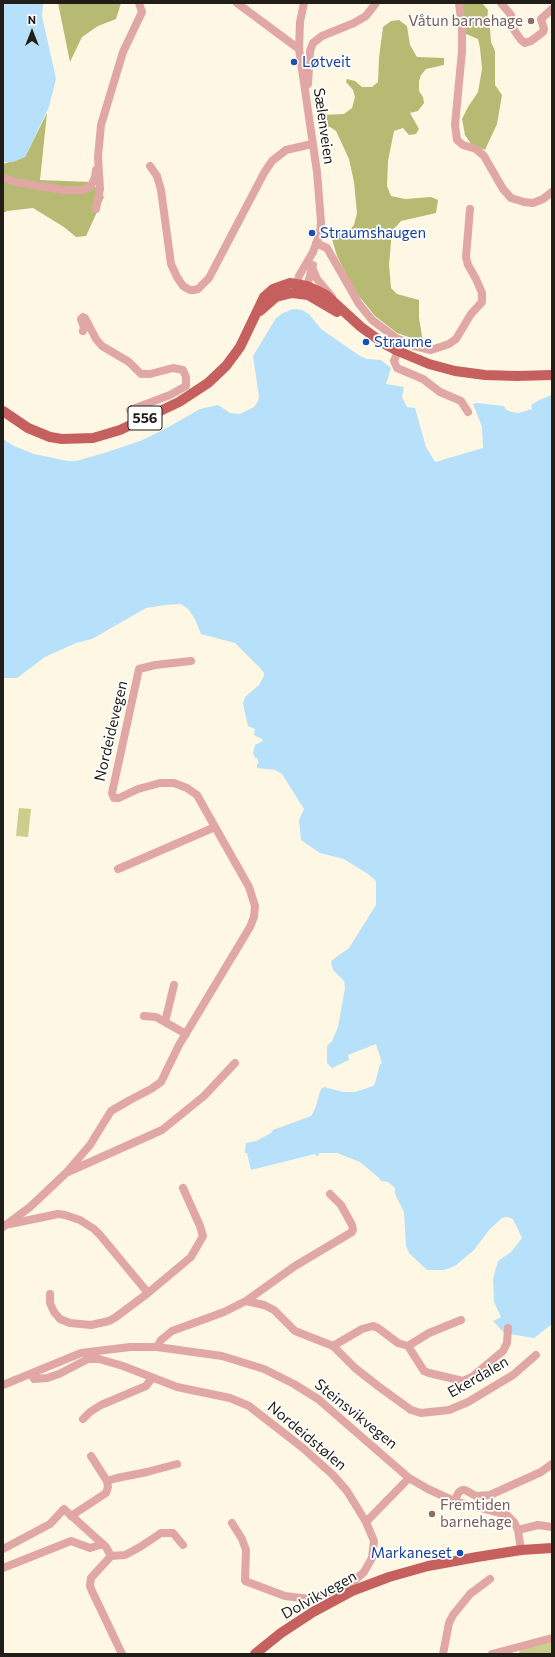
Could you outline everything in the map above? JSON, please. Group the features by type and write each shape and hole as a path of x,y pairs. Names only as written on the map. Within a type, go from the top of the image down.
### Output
{"main road":[{"name":"556","path":"302,288 398,352 440,367 470,373 517,376 552,375"},
{"name":"556","path":"3,411 28,428 50,437 62,439 94,438 111,433 185,398 208,383 233,357 246,338 262,308 276,297 302,288 326,295 361,327"},
{"path":"521,1550 552,1548"},
{"name":"Dolvikvegen","path":"255,1654 281,1633 308,1615 332,1601 367,1585 428,1566 521,1550"}],"street":[{"path":"3,178 16,182 64,190 83,190 88,188 92,183 98,157 102,119 124,52 142,12 139,3"},
{"path":"237,3 300,49"},
{"name":"Sælenveien","path":"302,288 299,276 312,252 321,228 321,214 300,49 300,22 304,3"},
{"path":"305,88 308,84 310,51 312,43 316,39 354,23 366,16 376,3"},
{"path":"459,3 462,28 462,51 455,125 457,140 463,145 476,149 484,156 503,189 511,198 524,202 533,202 543,199 552,192"},
{"path":"501,3 511,15 514,30 525,43 531,41 543,32 544,29 541,19 552,10"},
{"path":"150,166 156,176 161,190 171,264 183,286 190,290 194,290 198,289 209,278 264,173 272,161 286,150 312,144"},
{"path":"96,209 100,189 98,157"},
{"path":"316,243 327,248 358,304 372,320 396,338 414,346 431,350 449,344 456,339 471,314 482,302 483,296 481,288 468,265 466,258 470,209"},
{"name":"Sælenveien","path":"302,288 312,268 312,252"},
{"path":"312,268 317,279 331,294 337,304"},
{"path":"83,331 84,327 81,319 83,317 102,346 129,362 141,374 150,374 168,369 180,368 184,372 186,386 170,395 130,410 137,422"},
{"path":"398,352 394,361 398,368 422,379 440,392 461,401 468,412"},
{"name":"Nordeidevegen","path":"5,1226 30,1207 66,1173 90,1145 111,1111 161,1082 186,1034 250,927 254,917 255,906 253,895 197,795 186,788 174,784 160,783 138,789 119,798 114,798 112,793 139,669 149,666 191,661"},
{"path":"118,869 215,827"},
{"path":"165,1022 174,985"},
{"path":"144,1016 153,1016 186,1034"},
{"name":"Nordeidevegen","path":"66,1173 162,1130 204,1096 235,1063"},
{"path":"50,1294 50,1303 54,1312 60,1319 70,1323 91,1325 116,1318 148,1293 190,1257 202,1236 200,1226 183,1188"},
{"path":"157,1347 161,1340 172,1331 224,1312 246,1301 295,1266 352,1232 352,1226 341,1205 330,1194"},
{"path":"5,1226 58,1214 80,1220 100,1235 148,1293"},
{"name":"Ekerdalen","path":"246,1301 269,1307 295,1331 333,1346 355,1368 378,1386 411,1410 421,1413 449,1410 468,1402 513,1374 536,1355"},
{"path":"333,1346 362,1329 373,1326 398,1343 408,1346 429,1333 461,1320"},
{"name":"Ekerdalen","path":"408,1346 424,1371 456,1380 467,1380 503,1351 507,1343 508,1328"},
{"name":"Steinsvikvegen","path":"3,1385 81,1353 123,1348 157,1347 222,1356 264,1369 318,1398 409,1478 428,1489 454,1500 507,1515 514,1522 518,1530 521,1550"},
{"name":"Nordeidstølen","path":"31,1374 34,1379 47,1378 59,1374 88,1359 104,1360 188,1390 230,1398 242,1402 258,1412 303,1448 333,1475 352,1498 366,1522 374,1541 372,1558 364,1572 353,1582 310,1599 285,1596 245,1581 246,1550 242,1538 232,1523"},
{"path":"84,1419 90,1412 101,1405 146,1386 152,1378"},
{"path":"71,1516 106,1493 108,1487 107,1481 91,1456"},
{"path":"107,1481 177,1464"},
{"path":"454,1500 462,1490 476,1496 490,1495 541,1472 552,1464"},
{"path":"366,1522 409,1478"},
{"path":"3,1548 50,1524 64,1509 103,1544 109,1550 111,1556"},
{"path":"518,1530 538,1525 552,1526"},
{"path":"122,1654 90,1586 91,1578 111,1556 125,1555 140,1547 157,1534 165,1532 173,1533 183,1545"},
{"path":"3,1568 71,1541 90,1548 103,1544"},
{"path":"443,1654 449,1623 453,1615 470,1594 490,1579"},
{"path":"492,1654 552,1638"}],"green space":[{"path":"58,3 121,3 116,19 98,26 82,37 70,62"},
{"path":"461,3 482,3 488,10 487,20 490,28 491,42 495,51 495,85 502,95 497,124 485,150 471,144 465,135 462,119 478,92 482,69 478,39 466,34"},
{"path":"399,20 407,26 410,45 417,57 444,58 444,65 426,69 421,75 419,81 419,91 423,97 424,103 418,111 410,113 419,129 416,134 409,135 403,128 394,131 388,161 387,186 391,196 405,199 431,197 438,200 436,213 401,221 392,231 389,265 391,288 397,294 419,300 419,318 423,342 397,333 375,316 354,290 337,256 331,231 349,231 354,225 357,213 354,182 349,159 336,131 330,127 322,125 319,118 322,115 344,114 352,108 355,97 353,90 346,82 347,79 355,81 362,87 372,87 378,82 383,27 391,21"},
{"path":"47,113 40,180 91,182 104,197 86,236 76,237 64,227 33,208 7,211 3,213 3,164 25,157"},
{"path":"19,808 31,809 28,837 16,836"},
{"path":"552,1641 552,1654 520,1654 519,1651 522,1649"}],"water":[{"path":"3,3 43,3 42,16 56,79 49,107 25,157 13,162 3,162"},
{"path":"293,309 302,310 309,314 321,329 360,356 367,359 381,360 391,368 386,384 404,387 402,397 407,407 415,408 426,447 435,462 483,448 482,427 473,404 477,403 504,406 506,410 518,413 532,409 531,405 552,395 552,1324 534,1338 504,1333 493,1321 501,1317 494,1302 493,1279 498,1261 511,1252 522,1238 513,1219 507,1217 502,1218 489,1230 474,1250 455,1266 444,1270 427,1270 409,1253 406,1246 404,1212 395,1194 395,1188 388,1182 381,1181 360,1162 337,1153 319,1153 319,1155 316,1156 315,1154 251,1170 247,1153 245,1153 246,1143 256,1141 271,1133 273,1130 311,1116 315,1109 321,1089 324,1087 343,1092 355,1092 373,1086 380,1064 382,1063 376,1044 348,1055 349,1060 332,1068 327,1063 327,1046 332,1041 338,1027 345,988 344,981 333,970 331,961 349,948 376,905 376,881 368,874 344,859 320,853 301,840 299,820 304,809 282,774 275,770 257,768 257,764 259,763 253,753 255,745 263,741 254,735 255,729 248,726 243,704 245,697 259,685 264,676 261,669 235,643 201,634 195,619 188,609 181,604 146,608 92,639 76,643 45,657 17,678 3,678 3,439 14,446 34,454 68,461 76,461 140,441 200,409 218,405 230,413 240,414 254,407 259,397 253,356 276,318"}],"place":[{"name":"Våtun barnehage","path":"531,21"},
{"name":"Løtveit","path":"294,62"},
{"name":"Straumshaugen","path":"312,233"},
{"name":"Straume","path":"366,342"},
{"name":"Fremtiden barnehage","path":"432,1514"},
{"name":"Markaneset","path":"460,1553"}]}
